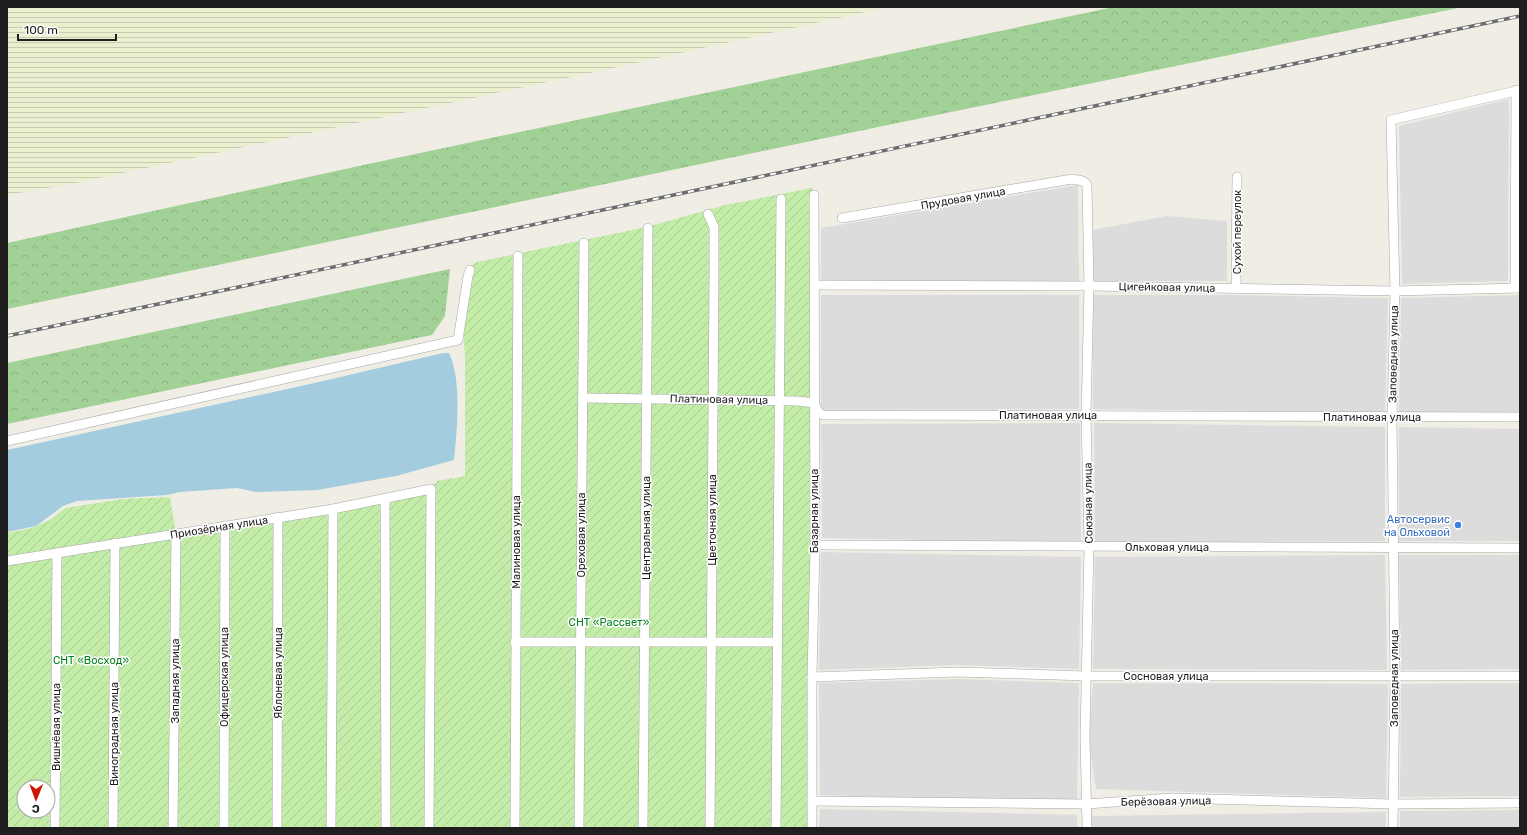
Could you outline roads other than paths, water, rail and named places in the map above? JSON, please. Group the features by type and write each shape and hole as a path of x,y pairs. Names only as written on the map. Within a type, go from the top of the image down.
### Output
{"street":[{"name":"Заповедная улица","path":"1393,828 1395,677 1392,548 1392,417 1395,291 1390,120 1518,90"},
{"path":"1518,90 1516,191 1518,288"},
{"name":"Сухой переулок","path":"1236,288 1237,177"},
{"name":"Прудовая улица","path":"842,218 1072,179 1083,181"},
{"name":"Союзная улица","path":"1083,181 1087,185 1089,286 1086,416 1089,546 1085,736 1087,828"},
{"name":"Базарная улица","path":"812,828 812,677 815,545 814,195"},
{"path":"776,828 776,642 781,199"},
{"name":"Цветочная улица","path":"708,214 714,227 710,828"},
{"name":"Центральная улица","path":"643,828 648,228"},
{"name":"Ореховая улица","path":"579,828 584,243"},
{"name":"Малиновая улица","path":"515,828 518,256"},
{"path":"7,441 458,340 470,270"},
{"name":"Цигейковая улица","path":"815,285 1089,286 1395,291 1518,288"},
{"name":"Платиновая улица","path":"583,398 779,400 814,403 818,413 823,415 1520,417"},
{"name":"Приозёрная улица","path":"7,561 333,509 431,489 429,828"},
{"path":"385,499 386,828"},
{"path":"331,828 333,509"},
{"name":"Яблоневая улица","path":"277,828 278,517"},
{"name":"Офицерская улица","path":"224,828 225,526"},
{"name":"Западная улица","path":"174,828 176,534"},
{"name":"Виноградная улица","path":"114,828 115,543"},
{"name":"Ольховая улица","path":"815,545 1520,548"},
{"name":"Вишнёвая улица","path":"55,828 57,553"},
{"path":"515,642 776,642"},
{"name":"Сосновая улица","path":"812,677 958,672 1086,676 1520,676"},
{"name":"Берёзовая улица","path":"813,802 1086,804 1172,798 1393,804 1520,803"}],"water":[{"path":"443,353 449,353 456,377 458,405 454,460 396,476 317,490 256,492 237,488 180,492 167,495 77,501 63,506 36,526 7,532 7,450 319,382"}],"railway":[{"path":"7,336 1520,16"}],"place":[{"name":"Автосервис на Ольховой","path":"1458,525"}],"park label":[{"name":"СНТ «Рассвет»","path":"609,622"},
{"name":"СНТ «Восход»","path":"91,660"}]}
